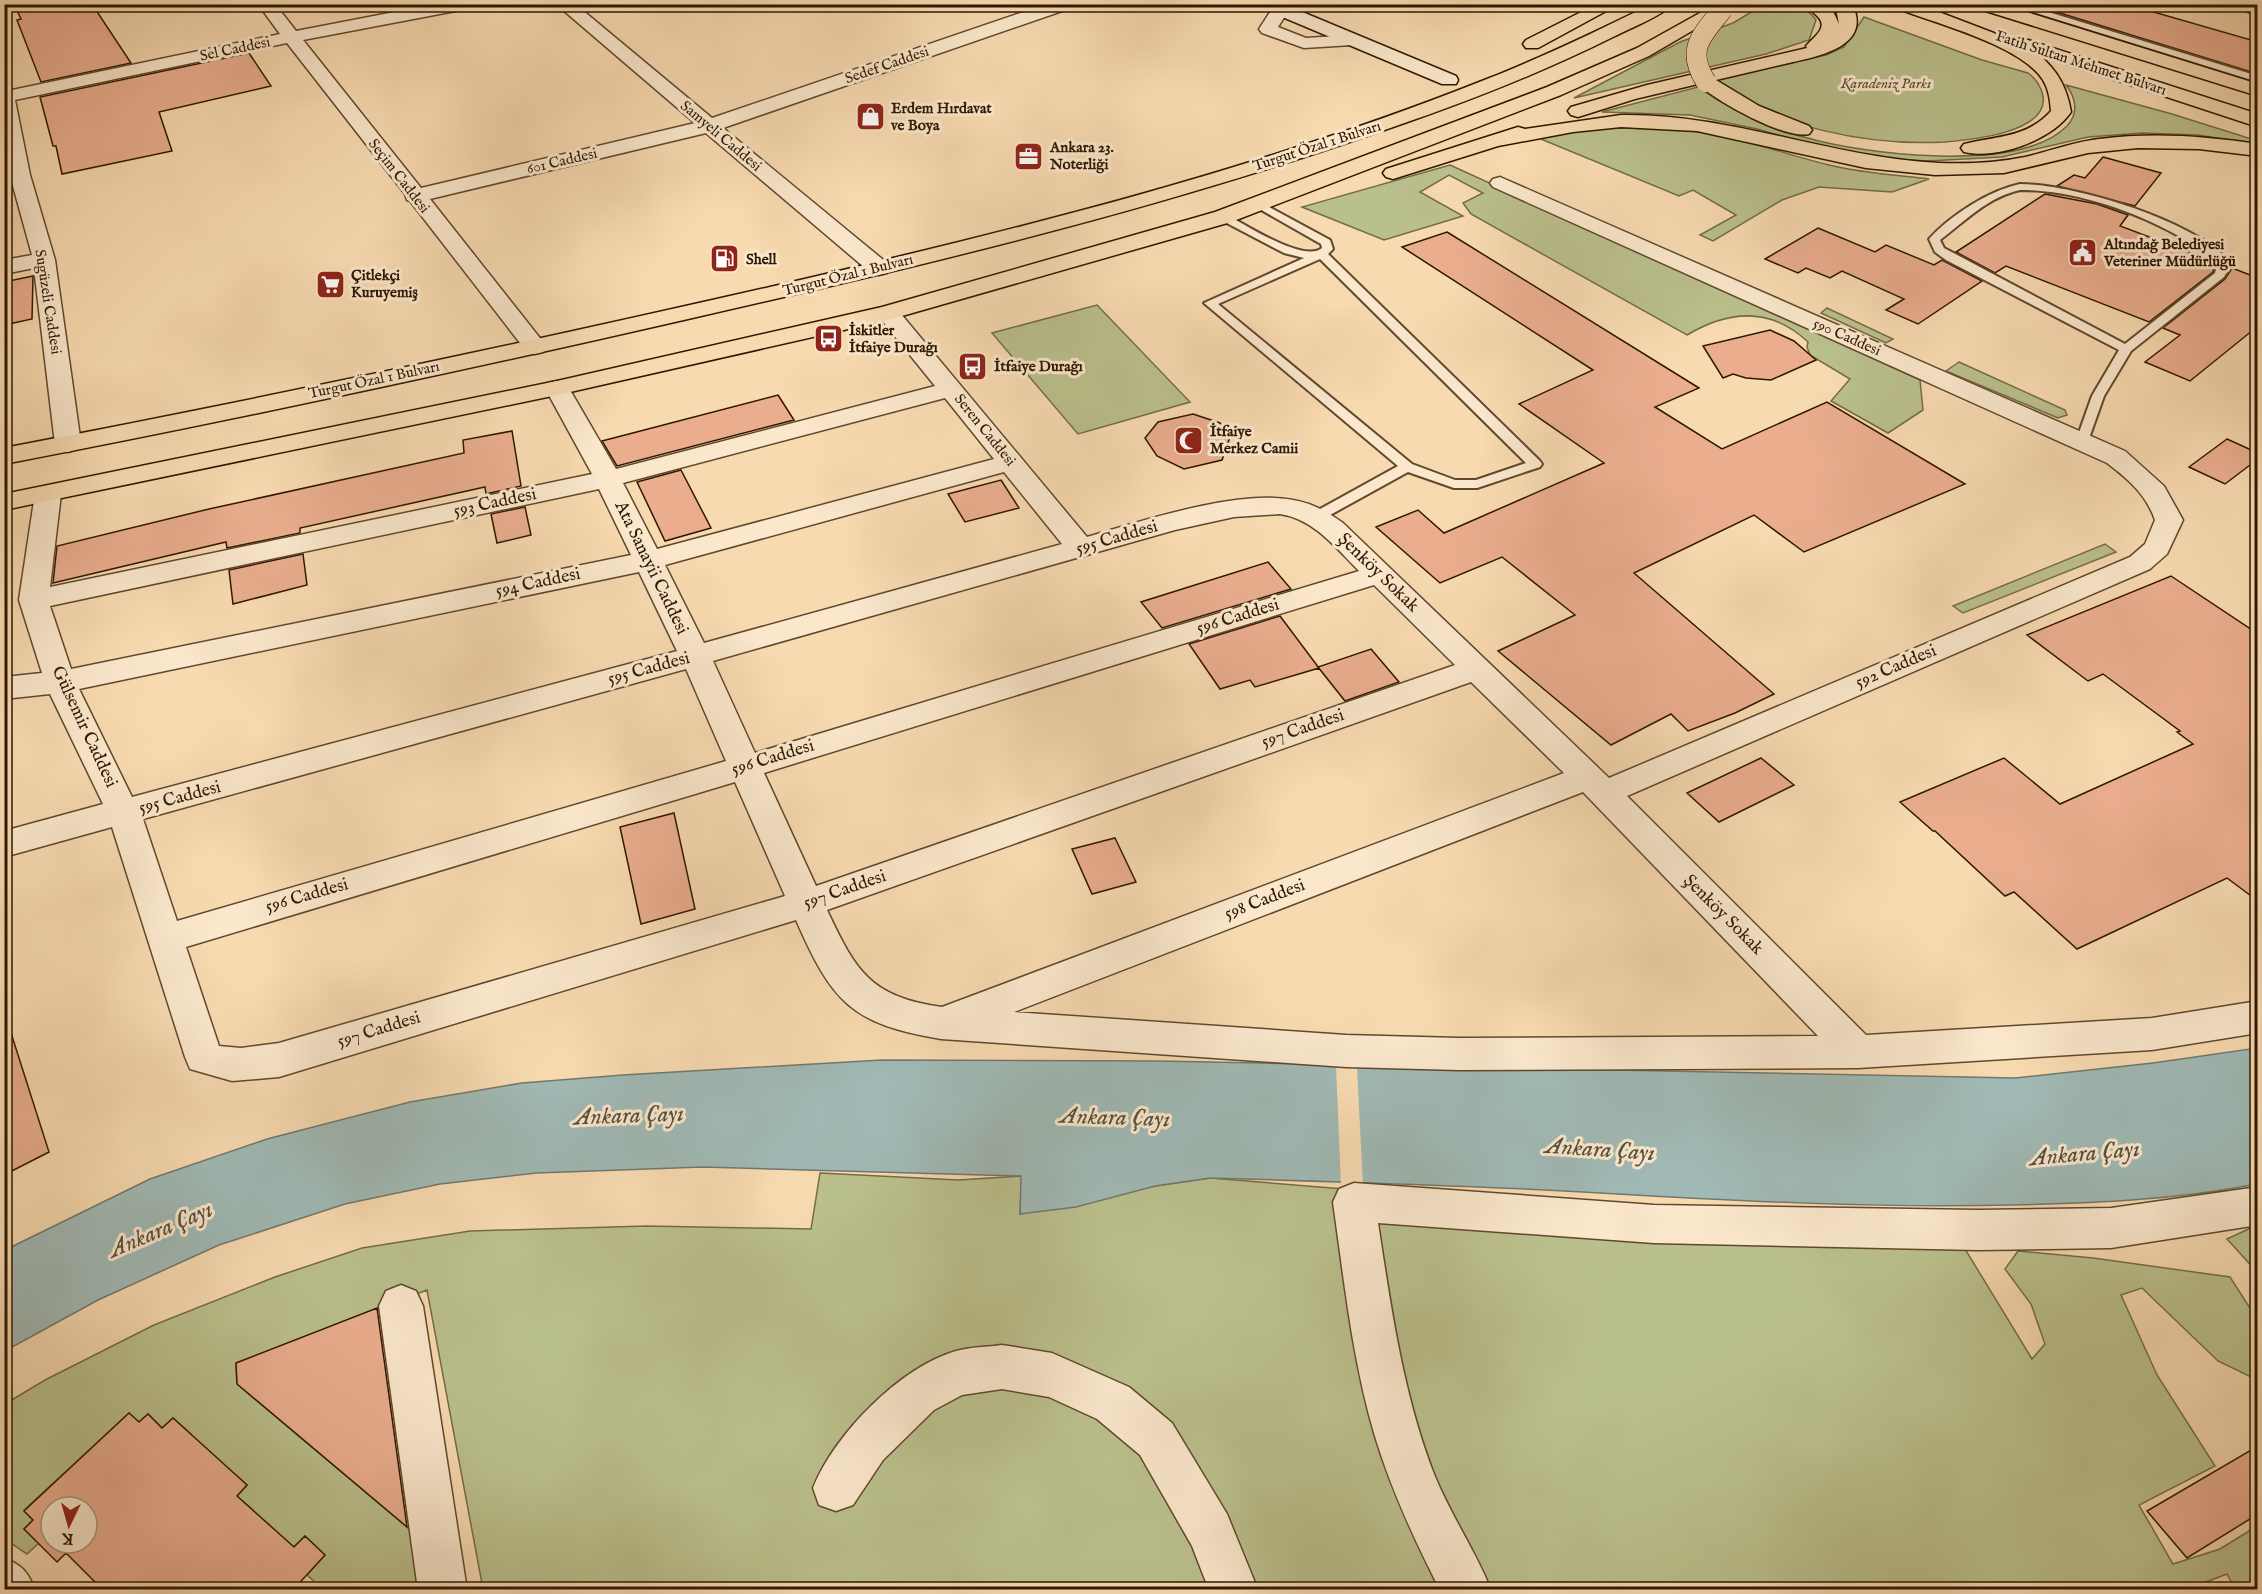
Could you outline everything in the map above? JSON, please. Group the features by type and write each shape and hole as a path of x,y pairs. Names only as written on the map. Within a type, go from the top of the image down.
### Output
{"highway":[{"path":"1513,52 1611,4"},
{"name":"Turgut Özal 1 Bulvarı","path":"4,456 535,347 879,268 1076,218 1268,162 1409,116 1552,59 1666,4"},
{"path":"1807,53 1830,32 1831,26 1825,13 1813,4"},
{"path":"1499,140 1608,101 1807,53 1836,42 1848,30 1850,15 1843,4"},
{"path":"1903,4 2012,45 2040,65 2058,91 2061,112 2050,125 2038,132 2007,143 1951,149"},
{"name":"Fatih Sultan Mehmet Bulvarı","path":"1903,4 2258,120"},
{"path":"1939,4 2258,106"},
{"name":"Fatih Sultan Mehmet Bulvarı","path":"1982,4 2258,90"},
{"path":"2243,4 2258,10"},
{"path":"1727,7 1700,38 1694,51 1696,69 1706,82 1743,106 1772,120 1831,139 1929,150"},
{"name":"Turgut Özal 1 Bulvarı","path":"4,502 557,388 888,313 1223,217 1260,205 1554,91 1643,52 1727,7"},
{"path":"1268,162 1470,70"},
{"path":"1499,140 1602,121 1651,120 1696,124 1833,157 1924,168 1983,169 2014,165 2098,145 2128,142 2170,142 2258,150"},
{"name":"Turgut Özal 1 Bulvarı","path":"1260,205 1370,180 1499,140"}],"street":[{"name":"Seçim Caddesi","path":"266,4 414,196 535,347"},
{"name":"Sel Caddesi","path":"5,96 291,37 466,4"},
{"name":"Samyeli Caddesi","path":"564,4 879,268"},
{"name":"Sedef Caddesi","path":"709,126 1065,4"},
{"path":"1273,7 1449,80"},
{"name":"Sugüzeli Caddesi","path":"5,96 12,176 44,260 68,444"},
{"name":"601 Caddesi","path":"414,196 709,126"},
{"name":"590 Caddesi","path":"1500,183 2116,457 2142,478 2163,502 2169,520"},
{"path":"4,267 44,260"},
{"name":"Seren Caddesi","path":"888,313 1081,548"},
{"name":"Ata Sanayii Caddesi","path":"557,388 608,479 695,656 825,945 845,980 874,1005 906,1018 941,1023 1346,1051 1459,1054 1858,1052"},
{"name":"593 Caddesi","path":"34,600 608,479 952,389"},
{"name":"594 Caddesi","path":"4,688 60,682 647,561 1011,462"},
{"name":"Gülsemir Caddesi","path":"48,494 34,600 60,682 124,813 204,1057"},
{"name":"595 Caddesi","path":"4,844 695,656 1203,514 1258,506 1305,513"},
{"name":"Şenköy Sokak","path":"1305,513 1333,529 1380,574 1596,785 1858,1052"},
{"name":"592 Caddesi","path":"1596,785 2140,563 2157,548 2169,520"},
{"name":"596 Caddesi","path":"164,939 746,767 1380,574"},
{"name":"597 Caddesi","path":"204,1057 220,1064 246,1066 279,1060 808,903 1475,669"},
{"name":"598 Caddesi","path":"941,1023 1596,785"},
{"path":"1858,1052 2152,1034 2258,1017"},
{"path":"1467,1590 1408,1467 1391,1411 1373,1336 1354,1202 1654,1224 1978,1230 2111,1228 2258,1206"},
{"path":"401,1306 442,1590"},
{"path":"836,1488 867,1444 918,1394 957,1373 1002,1367 1052,1375 1113,1403 1156,1439 1210,1531 1234,1590"},
{"path":"4,1582 11,1590"}],"lane":[{"path":"2011,4 2258,79"},
{"path":"2082,441 2098,396 2126,349 2220,275 2224,267 2223,261 2188,236 2161,223 2096,200 2038,186 2009,189 1987,201 1934,238 1939,250 1950,258 2126,349"},
{"path":"1260,205 1326,242 1328,249 1322,254 1210,303 1407,467 1454,484 1477,483 1535,464 1322,254"},
{"path":"1223,217 1288,251 1310,256 1322,254"},
{"path":"1305,513 1407,467"}],"green space":[{"path":"1763,5 1792,5 1811,14 1816,20 1809,40 1766,54 1574,98 1680,42 1733,23"},
{"name":"Karadeniz Parkı","path":"1864,17 1982,60 2028,73 2033,77 2042,93 2041,109 2034,119 2021,126 1988,136 1945,142 1886,141 1825,131 1795,122 1766,111 1740,97 1717,80 1826,55 1844,47"},
{"path":"2066,85 2172,114 2258,141 2255,144 2198,135 2142,133 2088,137 2002,157 1927,161 1880,158 1690,115 1602,112 1698,87 1727,106 1757,121 1823,142 1913,155 1985,155 2018,150 2046,140 2067,126 2075,111 2075,106"},
{"path":"1587,128 1662,129 1706,133 1841,168 1929,179 1892,192 1819,187 1782,200 1713,241 1700,235 1736,215 1693,190 1679,196 1536,137"},
{"path":"1450,165 1920,380 1923,410 1888,433 1831,401 1850,379 1810,355 1808,342 1794,331 1765,318 1734,317 1718,321 1687,335 1471,214 1463,203 1483,193 1449,175 1420,192 1463,216 1384,240 1302,207"},
{"path":"1097,305 1190,402 1078,434 992,333"},
{"path":"1827,308 1893,339 1886,343 1821,313"},
{"path":"1959,362 2065,410 2067,415 2058,418 1946,371"},
{"path":"2105,544 2116,552 1963,613 1953,606"},
{"path":"820,1173 958,1180 1022,1176 1020,1214 1155,1186 1210,1178 1480,1200 1945,1216 2032,1359 2045,1344 2031,1304 2005,1269 2018,1251 2093,1258 2230,1277 2257,1319 2257,1375 2251,1377 2218,1361 2142,1288 2121,1295 2157,1375 2215,1466 2139,1505 2173,1564 2220,1549 2257,1526 2257,1589 2235,1589 2227,1574 2185,1590 483,1589 427,1290 236,1363 237,1384 413,1532 417,1589 323,1589 307,1575 325,1555 305,1536 294,1547 245,1518 253,1510 237,1496 247,1485 229,1469 210,1487 172,1453 191,1434 173,1418 162,1428 148,1414 139,1422 129,1413 24,1510 33,1520 24,1529 39,1543 27,1554 5,1539 5,1404 45,1380 154,1325 275,1277 362,1248 470,1231 647,1226 811,1229"},
{"path":"2257,1225 2257,1272 2227,1239"}],"water":[{"name":"Ankara Çayı","path":"2257,1048 2257,1184 2196,1194 2073,1203 1908,1206 1210,1178 1155,1186 1076,1207 1020,1214 1021,1176 703,1167 536,1173 440,1184 345,1204 219,1245 98,1300 5,1351 5,1250 150,1179 267,1139 410,1102 522,1083 882,1060 1157,1061 2015,1078 2153,1063"}],"pier":[{"path":"1336,1066 1357,1067 1363,1186 1341,1186"}],"building":[{"path":"14,4 92,4 131,63 41,82 17,20 21,19"},
{"path":"2050,4 2126,4 2258,42 2258,74 2050,10"},
{"path":"249,53 271,86 159,112 172,151 62,174 56,146 53,146 40,97"},
{"path":"2103,157 2161,173 2135,206 2057,186 2074,175 2085,178"},
{"name":"Altındağ Belediyesi Veteriner Müdürlüğü","path":"2045,194 2097,204 2128,215 2120,226 2213,261 2215,263 2213,272 2149,322 2006,266 1995,273 1956,252"},
{"path":"1818,228 1875,252 1886,245 1934,265 1942,260 1982,281 1918,324 1886,310 1904,299 1842,271 1830,278 1806,268 1798,273 1765,259"},
{"path":"1447,232 1699,388 1655,407 1722,449 1827,402 1965,484 1804,552 1754,515 1634,573 1774,694 1735,713 1688,731 1671,714 1611,745 1498,651 1575,615 1502,557 1440,583 1376,527 1418,510 1444,533 1604,463 1519,404 1593,370 1402,247"},
{"path":"2232,268 2258,278 2258,326 2190,381 2145,362 2180,335 2163,328 2225,279"},
{"path":"33,276 32,319 4,325 4,282"},
{"path":"1770,330 1794,341 1816,360 1771,380 1746,378 1733,374 1723,378 1703,346"},
{"path":"778,395 794,420 617,466 602,441"},
{"name":"İtfaiye Merkez Camii","path":"1193,414 1220,423 1230,437 1222,460 1184,469 1157,456 1145,438 1158,422"},
{"path":"512,431 521,486 486,494 485,487 300,528 300,533 227,548 226,542 53,583 57,546 209,509 464,453 463,440"},
{"path":"2227,439 2258,453 2258,459 2225,484 2189,467"},
{"path":"681,470 711,528 665,541 637,482"},
{"path":"1001,480 1019,508 965,522 948,494"},
{"path":"525,507 531,535 497,543 491,514"},
{"path":"303,554 307,585 233,604 229,570"},
{"path":"1268,562 1291,589 1162,628 1141,602"},
{"path":"2171,576 2258,634 2258,901 2227,878 2077,949 2014,892 2005,896 1900,802 2004,758 2060,804 2193,744 2177,732 2180,731 2103,674 2088,681 2027,635"},
{"path":"1280,616 1319,668 1255,687 1250,680 1220,689 1189,644"},
{"path":"1371,649 1399,682 1345,701 1318,667"},
{"path":"1761,758 1794,785 1719,822 1687,793"},
{"path":"674,813 695,909 641,924 620,827"},
{"path":"1115,838 1136,882 1092,894 1072,849"},
{"path":"11,1033 49,1152 4,1175 4,1034"},
{"path":"377,1308 407,1527 237,1384 236,1363"},
{"path":"129,1413 139,1422 148,1414 162,1428 173,1418 247,1485 237,1496 294,1547 305,1536 325,1555 293,1590 103,1590 68,1555 99,1555 99,1495 41,1495"},
{"path":"2258,1446 2258,1514 2187,1558 2147,1511"},
{"path":"39,1497 39,1544 24,1529 33,1520 24,1511"},
{"path":"50,1555 64,1555 57,1562"}],"place":[{"name":"Erdem Hırdavat ve Boya","path":"870,117"},
{"name":"Ankara 23. Noterliği","path":"1029,156"},
{"name":"Altındağ Belediyesi Veteriner Müdürlüğü","path":"2083,253"},
{"name":"Shell","path":"725,259"},
{"name":"Çitlekçi Kuruyemiş","path":"330,284"},
{"name":"İskitler İtfaiye Durağı","path":"828,339"},
{"name":"İtfaiye Durağı","path":"973,366"},
{"name":"İtfaiye Merkez Camii","path":"1189,440"}]}
